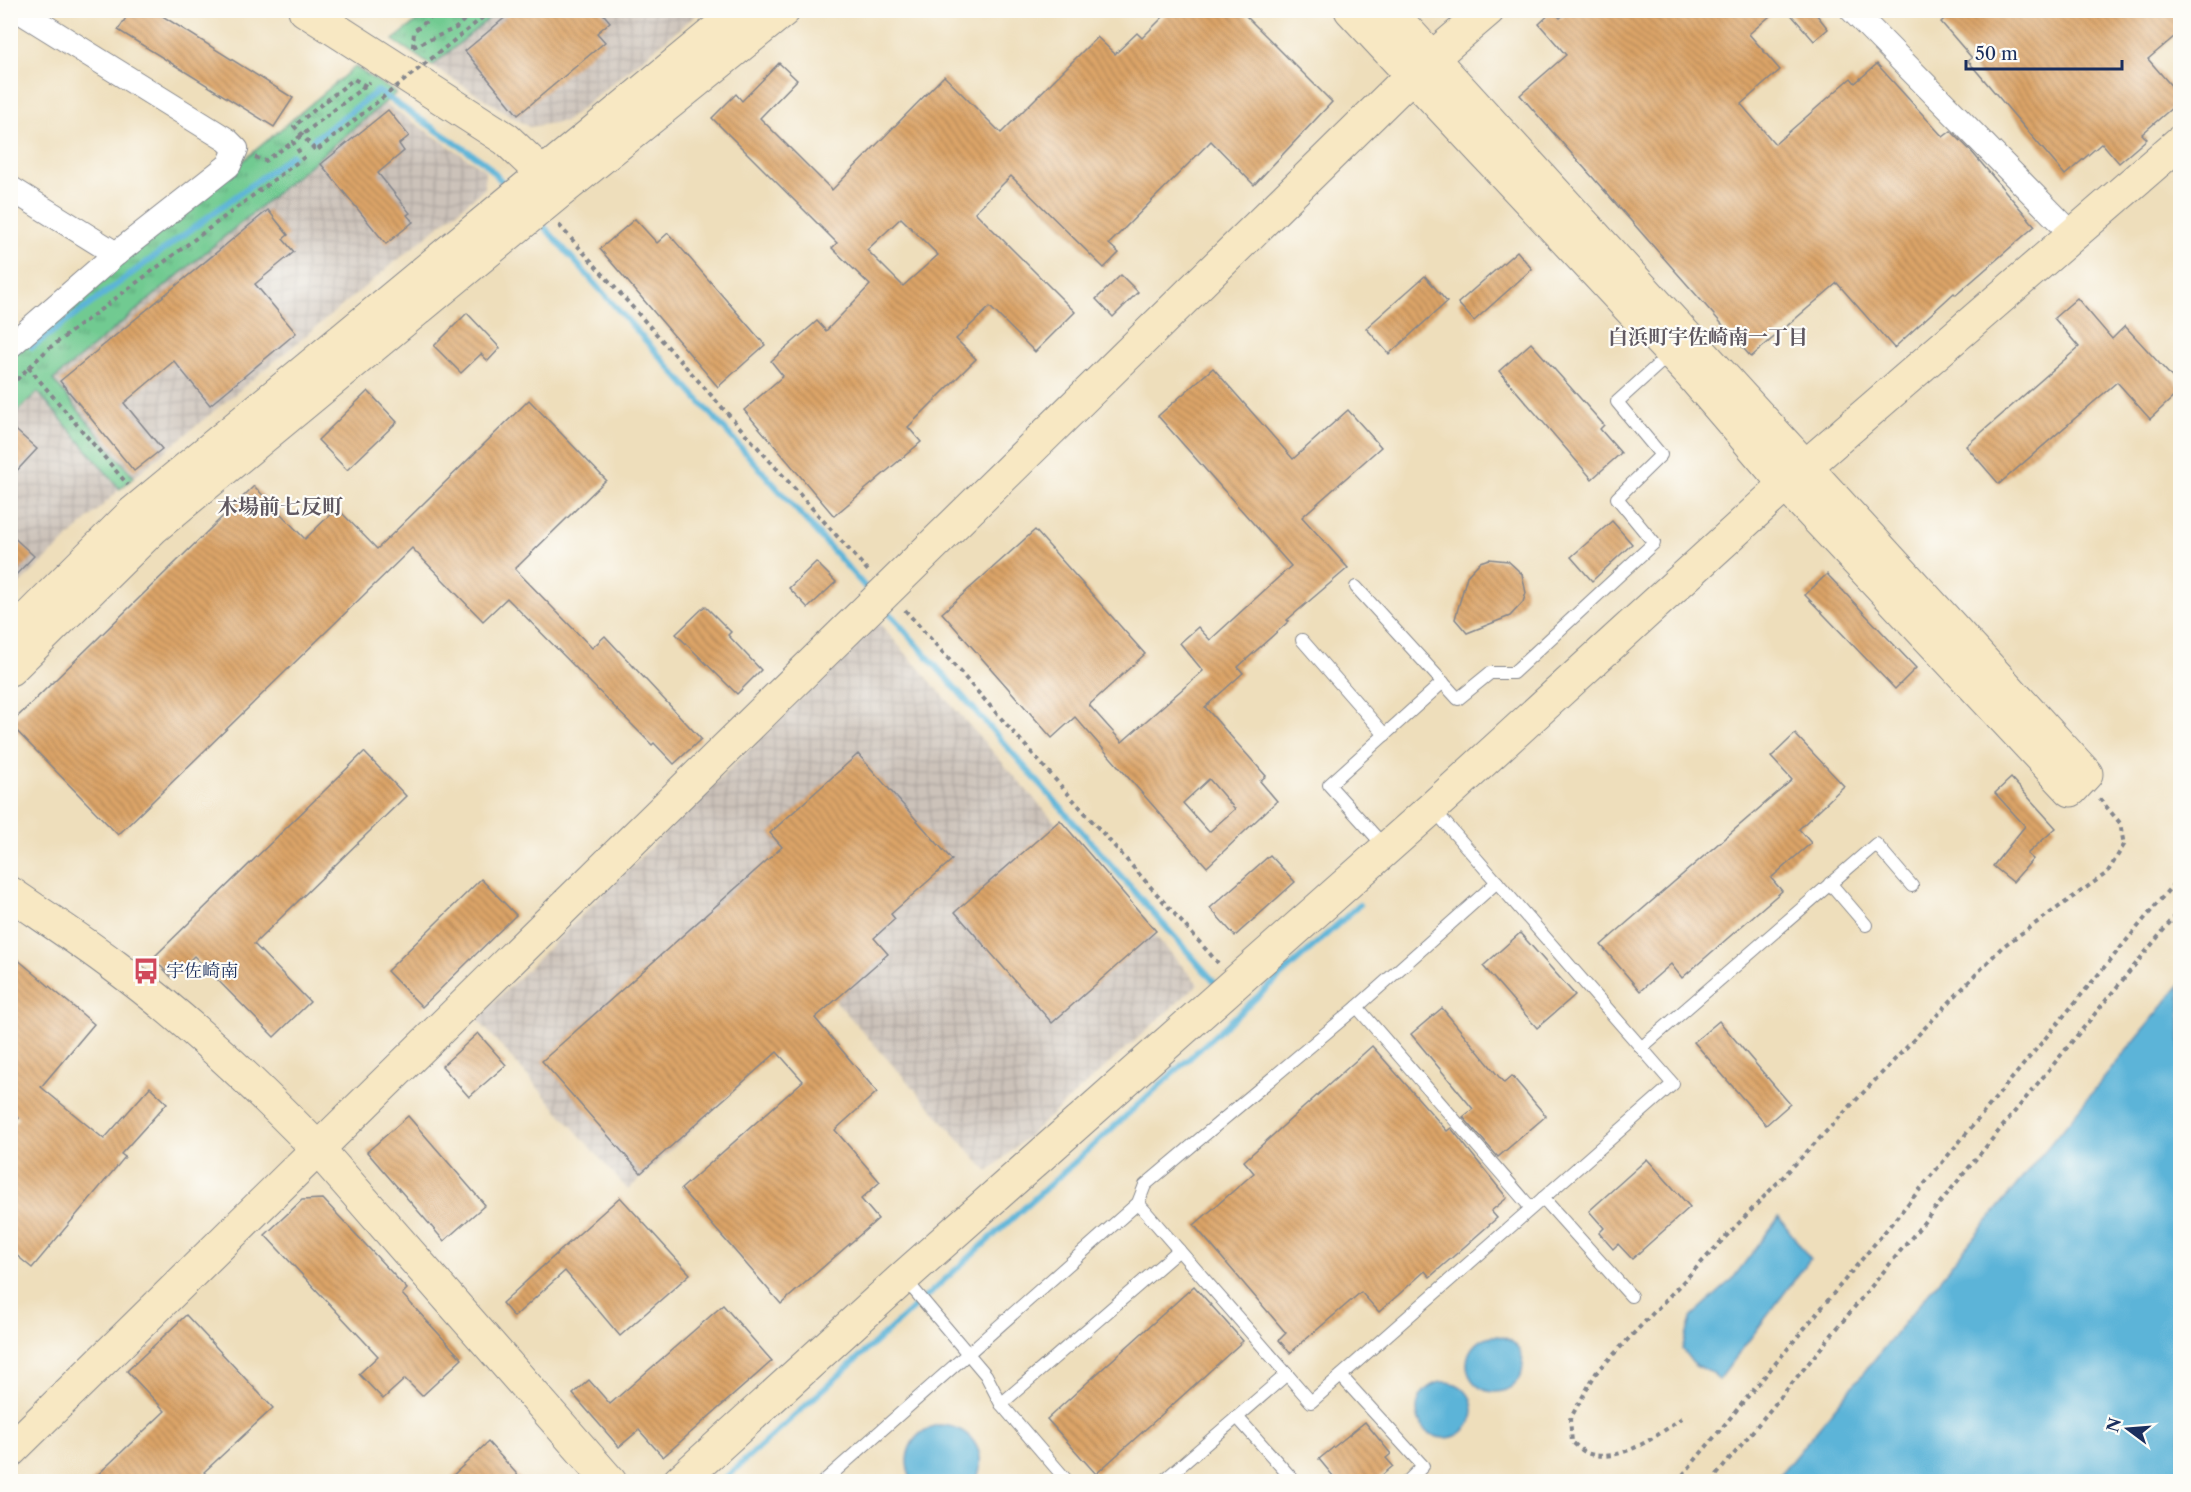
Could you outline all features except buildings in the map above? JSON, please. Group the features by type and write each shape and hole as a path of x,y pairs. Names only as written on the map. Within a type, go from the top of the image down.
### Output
{"street":[{"path":"11,345 116,254 229,165 236,149 227,140 18,10"},
{"path":"305,10 404,57 506,139 552,196"},
{"path":"10,636 133,513 552,196 741,10"},
{"path":"10,669 153,528 552,196 784,10"},
{"path":"1351,10 1420,68 1796,476 2071,790 2086,774 1796,476 1671,353 1420,68 1388,10"},
{"path":"10,1451 1420,68 1488,10"},
{"path":"1852,10 2073,236"},
{"path":"679,1482 904,1277 1432,808 1796,476 2181,142"},
{"path":"10,188 116,254"},
{"path":"10,894 117,967 205,1040 317,1148 610,1482"}],"lane":[{"path":"1356,587 1458,699 1490,673 1513,673 1654,543 1617,498 1660,455 1617,402 1671,353"},
{"path":"1302,640 1385,735"},
{"path":"1386,848 1329,785 1443,682"},
{"path":"1138,1203 1311,1402 1672,1084 1432,808"},
{"path":"1641,1048 1876,844 1912,886"},
{"path":"823,1482 1138,1203 1145,1185 1357,1007 1497,882"},
{"path":"1830,884 1866,925"},
{"path":"1357,1007 1531,1208"},
{"path":"1543,1198 1631,1296"},
{"path":"1001,1404 1179,1250"},
{"path":"904,1277 986,1375 1001,1404 1068,1482"},
{"path":"1162,1482 1287,1374"},
{"path":"1341,1376 1424,1466 1407,1482"},
{"path":"1237,1417 1295,1482"}],"path":[{"path":"404,57 414,31 441,10"},
{"path":"236,149 265,161 404,57 456,28 474,10"},
{"path":"366,86 354,79 294,126 316,151 492,10"},
{"path":"10,386 48,349 303,158 293,142"},
{"path":"552,196 876,579"},
{"path":"11,345 133,491"},
{"path":"904,609 1223,969"},
{"path":"1682,1418 1644,1446 1609,1455 1587,1453 1572,1442 1570,1419 1596,1373 2002,947 2107,873 2124,845 2120,823 2092,789"},
{"path":"1677,1482 2181,876"},
{"path":"1711,1482 2181,910"}],"shaded area":[{"path":"498,11 701,11 566,121 529,127 432,66"},
{"path":"384,103 485,170 485,188 134,477 53,380"},
{"path":"38,392 120,489 11,592 11,417"},
{"path":"878,622 1198,984 988,1172 833,998 628,1190 477,1019"}],"green space":[{"path":"430,11 498,11 432,66 393,40"},
{"path":"355,67 396,93 53,380 134,477 120,489 38,392 11,417 11,355"}],"water":[{"path":"2180,985 2180,1481 1775,1481"},
{"path":"1779,1217 1810,1259 1719,1380 1713,1373 1695,1366 1682,1349 1692,1316 1731,1281"},
{"path":"1489,1336 1501,1336 1515,1344 1523,1358 1521,1375 1515,1384 1501,1392 1489,1392 1472,1380 1467,1370 1467,1358 1479,1341"},
{"path":"1439,1382 1451,1382 1465,1390 1473,1404 1471,1421 1465,1430 1451,1438 1439,1438 1422,1426 1417,1416 1417,1404 1429,1387"},
{"path":"937,1425 959,1430 974,1442 980,1460 976,1481 912,1481 907,1463 910,1447 920,1434"}],"waterway":[{"path":"313,140 378,91 484,162 509,189"},
{"path":"32,347 292,155"},
{"path":"539,221 867,589"},
{"path":"890,614 1217,985"},
{"path":"721,1482 1359,905"}],"place":[{"name":"宇佐崎南","path":"146,971"}],"district":[{"name":"白浜町宇佐崎南一丁目","path":"1708,337"},
{"name":"木場前七反町","path":"280,506"}]}
